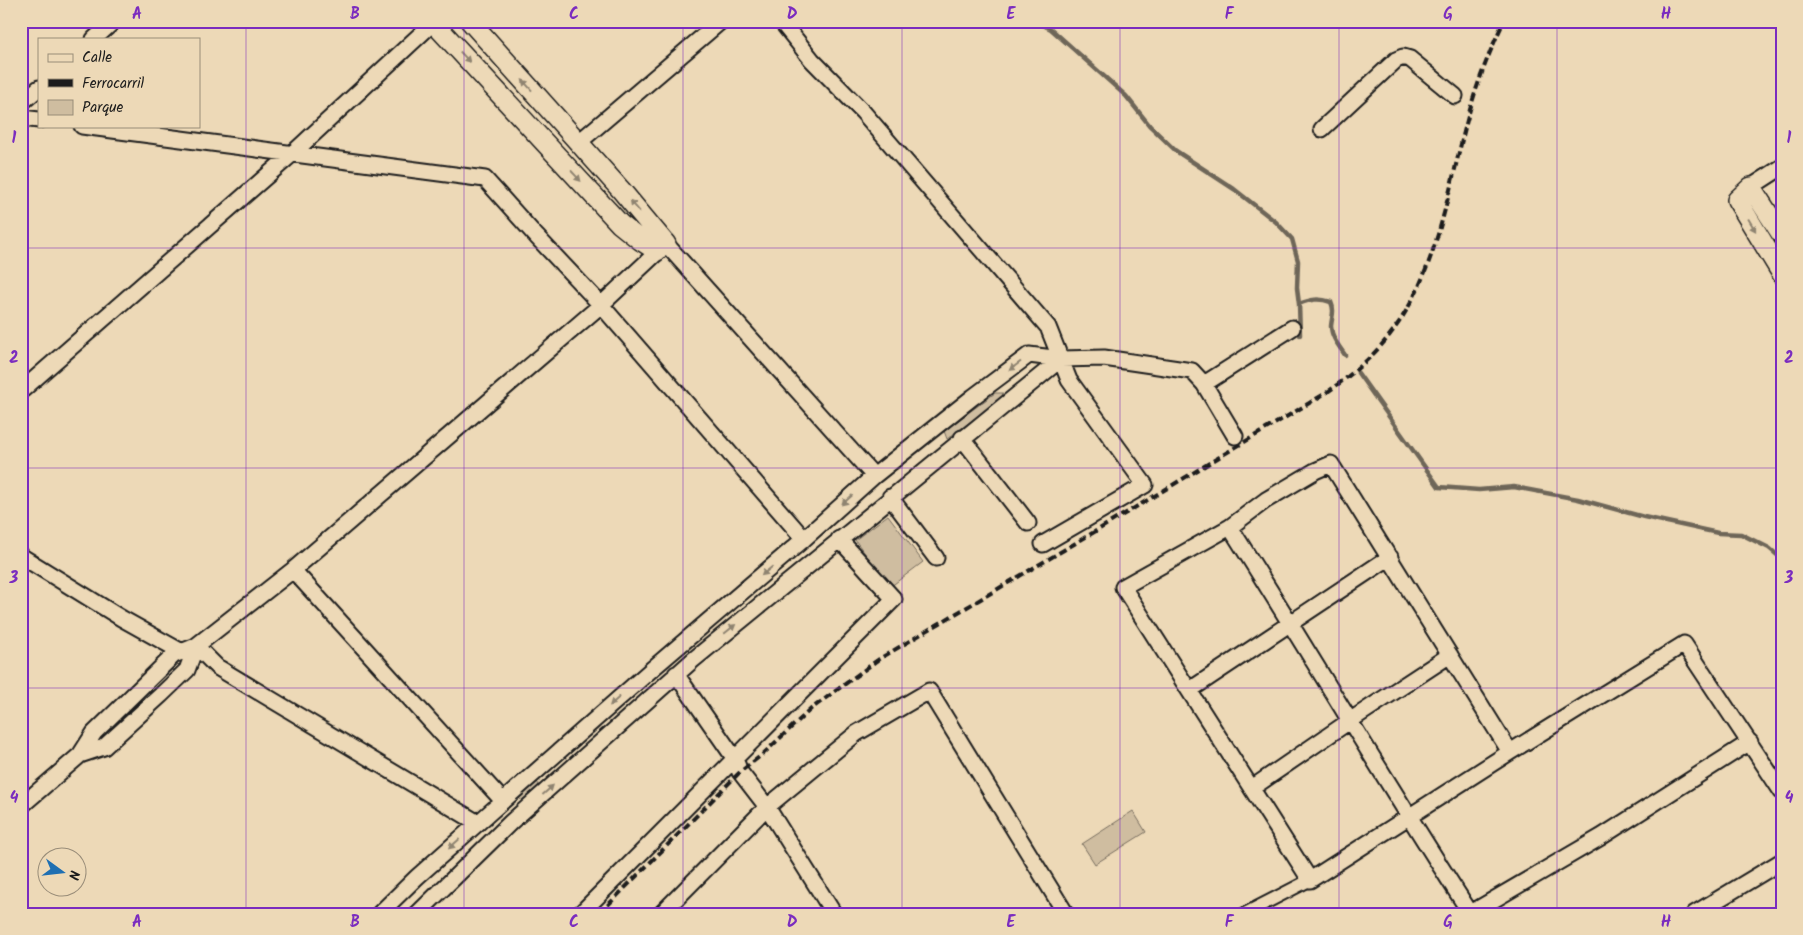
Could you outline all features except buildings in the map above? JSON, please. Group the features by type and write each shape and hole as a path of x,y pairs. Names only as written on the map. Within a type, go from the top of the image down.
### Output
{"street":[{"path":"95,38 114,21"},
{"path":"470,21 621,190 662,247 874,476"},
{"path":"578,143 721,21"},
{"path":"781,21 812,60 863,112 1048,327 1069,380 1145,485 1042,544"},
{"path":"21,391 293,153 434,22 620,224 640,240 662,247"},
{"path":"1322,129 1396,60 1403,57 1410,59 1455,96"},
{"path":"21,103 38,89"},
{"path":"21,118 38,120"},
{"path":"96,128 485,179 601,305 804,539"},
{"path":"1782,167 1751,187 1737,200 1782,274"},
{"path":"1751,187 1782,235"},
{"path":"21,806 80,755 104,747 187,670 189,649 293,570 601,305 662,247"},
{"path":"1204,384 1292,328"},
{"path":"379,914 478,823 652,669 804,539 874,476 1029,355 1060,359 1104,358 1192,371 1204,384 1235,436"},
{"path":"417,914 511,822 676,674 1060,359"},
{"path":"962,438 1028,523"},
{"path":"1310,880 1123,587 1230,527 1266,500 1331,464 1510,752"},
{"path":"890,497 936,558"},
{"path":"1230,527 1351,720 1408,816 1471,914 1601,837 1750,742"},
{"path":"580,914 894,599 839,539"},
{"path":"21,556 121,618 189,649 478,823"},
{"path":"1190,690 1390,557"},
{"path":"293,570 503,801"},
{"path":"1244,914 1310,880 1408,816 1684,644 1782,792"},
{"path":"1252,788 1450,655"},
{"path":"676,674 735,759 740,772 767,807 834,914"},
{"path":"661,914 767,807 857,733 929,691 1066,914"},
{"path":"1694,914 1782,861"}],"green space":[{"path":"995,393 1003,393 1002,398 947,439 944,431"},
{"path":"888,515 923,562 890,587 855,540"},
{"path":"537,782 540,786 523,802 518,797"},
{"path":"1133,811 1146,832 1095,864 1082,844"}],"waterway":[{"path":"1035,21 1051,29 1126,96 1150,126 1176,151 1234,189 1276,222 1292,239 1298,261 1297,288 1299,304 1315,300 1331,302 1333,311 1332,334 1345,355"},
{"path":"1299,304 1300,335"},
{"path":"1358,373 1439,487 1479,490 1514,487 1578,499 1644,517 1718,533 1741,534 1769,548 1782,559"}],"railway":[{"path":"599,914 740,772 763,754 811,709 879,659 1326,393 1374,354 1397,325 1422,280 1440,228 1473,98 1487,59 1504,21"}]}
